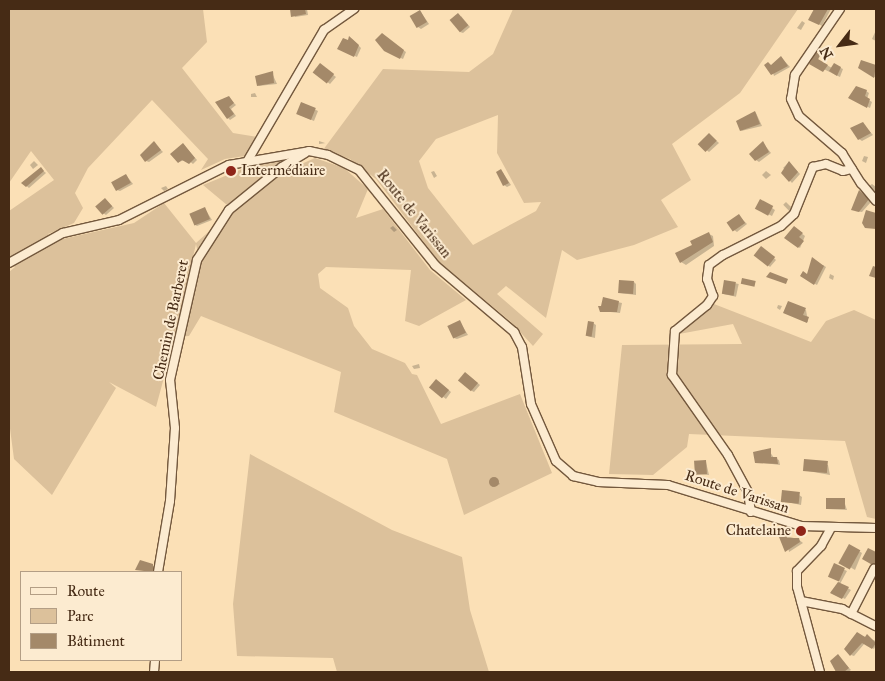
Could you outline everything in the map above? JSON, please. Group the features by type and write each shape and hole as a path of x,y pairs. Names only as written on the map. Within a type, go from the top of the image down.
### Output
{"street":[{"path":"248,160 324,30 350,9"},
{"path":"840,9 795,75 791,99 799,116 842,152 852,169 876,200"},
{"name":"Route de Varissan","path":"9,263 63,233 119,220 204,175 248,160 309,151 345,161 360,170 435,265 514,332 522,346 531,404 556,461 573,476 598,482 668,485 801,526 876,528"},
{"name":"Chemin de Barberet","path":"158,571 172,483 175,428 170,380 197,260 229,210 282,167 309,151"},
{"path":"751,512 748,492 728,455 672,375 675,331 707,305 713,296 707,279 709,265 724,255 782,226 794,214 813,167 826,164 843,171 852,169"},
{"path":"820,672 801,601 797,571 821,546 831,528"},
{"path":"851,614 874,569"},
{"path":"801,601 851,614 876,626"}],"green space":[{"path":"9,9 203,9 207,42 182,68 233,133 257,137 245,156 225,159 201,170 208,159 152,100 88,168 75,193 83,208 74,223 48,234 58,240 134,223 164,203 196,243 233,210 203,185 252,165 280,160 290,169 315,158 344,168 368,189 356,218 383,209 430,270 466,300 419,326 405,321 411,270 326,267 318,274 320,288 348,308 354,326 372,349 405,363 412,374 417,375 441,424 520,394 552,473 464,515 447,459 334,412 341,372 201,316 189,336 175,337 156,407 109,382 116,388 52,495 14,459 9,421 9,272 15,267 9,263 9,211 54,180 31,151 9,183","holes":["196,244 200,263 188,307 182,305"]},
{"path":"513,9 798,9 740,93 672,144 691,180 661,200 678,227 634,245 577,260 562,250 546,318 506,286 497,294 543,334 533,346 510,321 439,262 376,179 350,159 323,150 383,69 469,72 493,54","holes":["498,115 497,153 524,203 541,202 536,211 473,245 428,188 419,161 436,139"]},
{"path":"714,304 811,342 826,321 854,310 876,320 876,519 867,517 845,441 689,434 687,447 653,475 609,474 622,345 742,344 733,324 679,334"},
{"path":"250,454 392,530 462,557 470,610 489,672 337,672 333,658 237,656 233,604"}],"building":[{"path":"290,9 305,9 306,14 291,17"},
{"path":"814,9 828,9 819,25 808,20"},
{"path":"420,10 427,22 417,28 410,16"},
{"path":"458,13 468,25 460,32 450,20"},
{"path":"382,33 404,50 400,59 384,51 375,40"},
{"path":"349,36 359,45 354,57 337,49 343,38 348,40"},
{"path":"816,52 820,55 818,59 828,65 823,72 809,64"},
{"path":"781,56 788,66 771,75 764,65 768,62 771,65"},
{"path":"861,60 876,65 874,78 858,68"},
{"path":"320,63 334,74 327,84 313,72"},
{"path":"834,63 841,67 837,76 829,71"},
{"path":"273,71 274,83 257,86 255,76"},
{"path":"856,86 867,90 865,96 870,99 867,108 848,98"},
{"path":"229,96 234,103 229,107 234,114 227,119 215,102"},
{"path":"301,102 316,108 311,120 296,114"},
{"path":"755,111 760,124 740,131 736,121"},
{"path":"863,122 871,133 858,140 850,128"},
{"path":"709,133 717,141 705,152 698,144"},
{"path":"154,141 161,150 145,162 140,155"},
{"path":"763,141 769,152 755,161 749,154"},
{"path":"183,143 195,158 189,164 182,160 178,163 170,154"},
{"path":"789,161 798,172 789,182 781,173"},
{"path":"41,167 44,171 26,187 21,183"},
{"path":"501,169 509,183 503,186 496,172"},
{"path":"126,174 131,183 116,191 111,182"},
{"path":"859,190 869,199 859,212 851,210"},
{"path":"105,198 112,206 102,215 95,207"},
{"path":"760,199 773,206 768,216 755,209"},
{"path":"205,207 210,219 194,226 189,214"},
{"path":"866,210 876,213 876,229 865,228 862,223"},
{"path":"739,214 745,223 733,232 727,222"},
{"path":"794,226 803,233 799,237 804,241 798,248 784,238"},
{"path":"709,232 713,242 680,263 675,253 692,245 690,241"},
{"path":"761,246 775,257 768,267 754,255"},
{"path":"812,257 824,266 814,285 800,276 803,271 807,274"},
{"path":"873,266 876,267 876,278 869,276"},
{"path":"770,272 788,279 786,284 766,277"},
{"path":"742,278 756,281 754,287 741,284"},
{"path":"619,280 634,281 633,294 618,293"},
{"path":"724,280 736,282 734,296 722,294"},
{"path":"603,297 619,301 617,312 600,312 598,306 601,306"},
{"path":"788,301 806,308 803,315 809,317 807,323 783,313"},
{"path":"460,320 466,333 453,339 447,326"},
{"path":"588,321 594,322 592,337 586,336"},
{"path":"465,372 478,383 471,391 458,380"},
{"path":"436,379 449,390 442,398 429,387"},
{"path":"771,448 771,457 777,457 778,464 755,463 753,452"},
{"path":"804,459 828,461 827,473 803,471"},
{"path":"706,460 707,474 695,475 694,461"},
{"path":"494,477 499,482 494,487 489,482"},
{"path":"782,490 800,492 799,504 781,502"},
{"path":"826,498 845,498 845,509 826,509"},
{"path":"786,534 787,538 799,538 800,542 785,552 779,537"},
{"path":"849,544 860,550 850,570 838,563"},
{"path":"868,548 876,552 876,567 862,559"},
{"path":"140,560 153,564 153,571 135,570"},
{"path":"834,563 845,568 839,582 828,577"},
{"path":"838,582 849,587 842,599 830,593"},
{"path":"857,632 865,637 867,634 876,643 872,649 862,643 850,656 844,649"},
{"path":"838,654 849,668 844,672 836,672 830,661"}],"place":[{"name":"Intermédiaire","path":"231,171"},
{"name":"Chatelaine","path":"801,531"}]}
